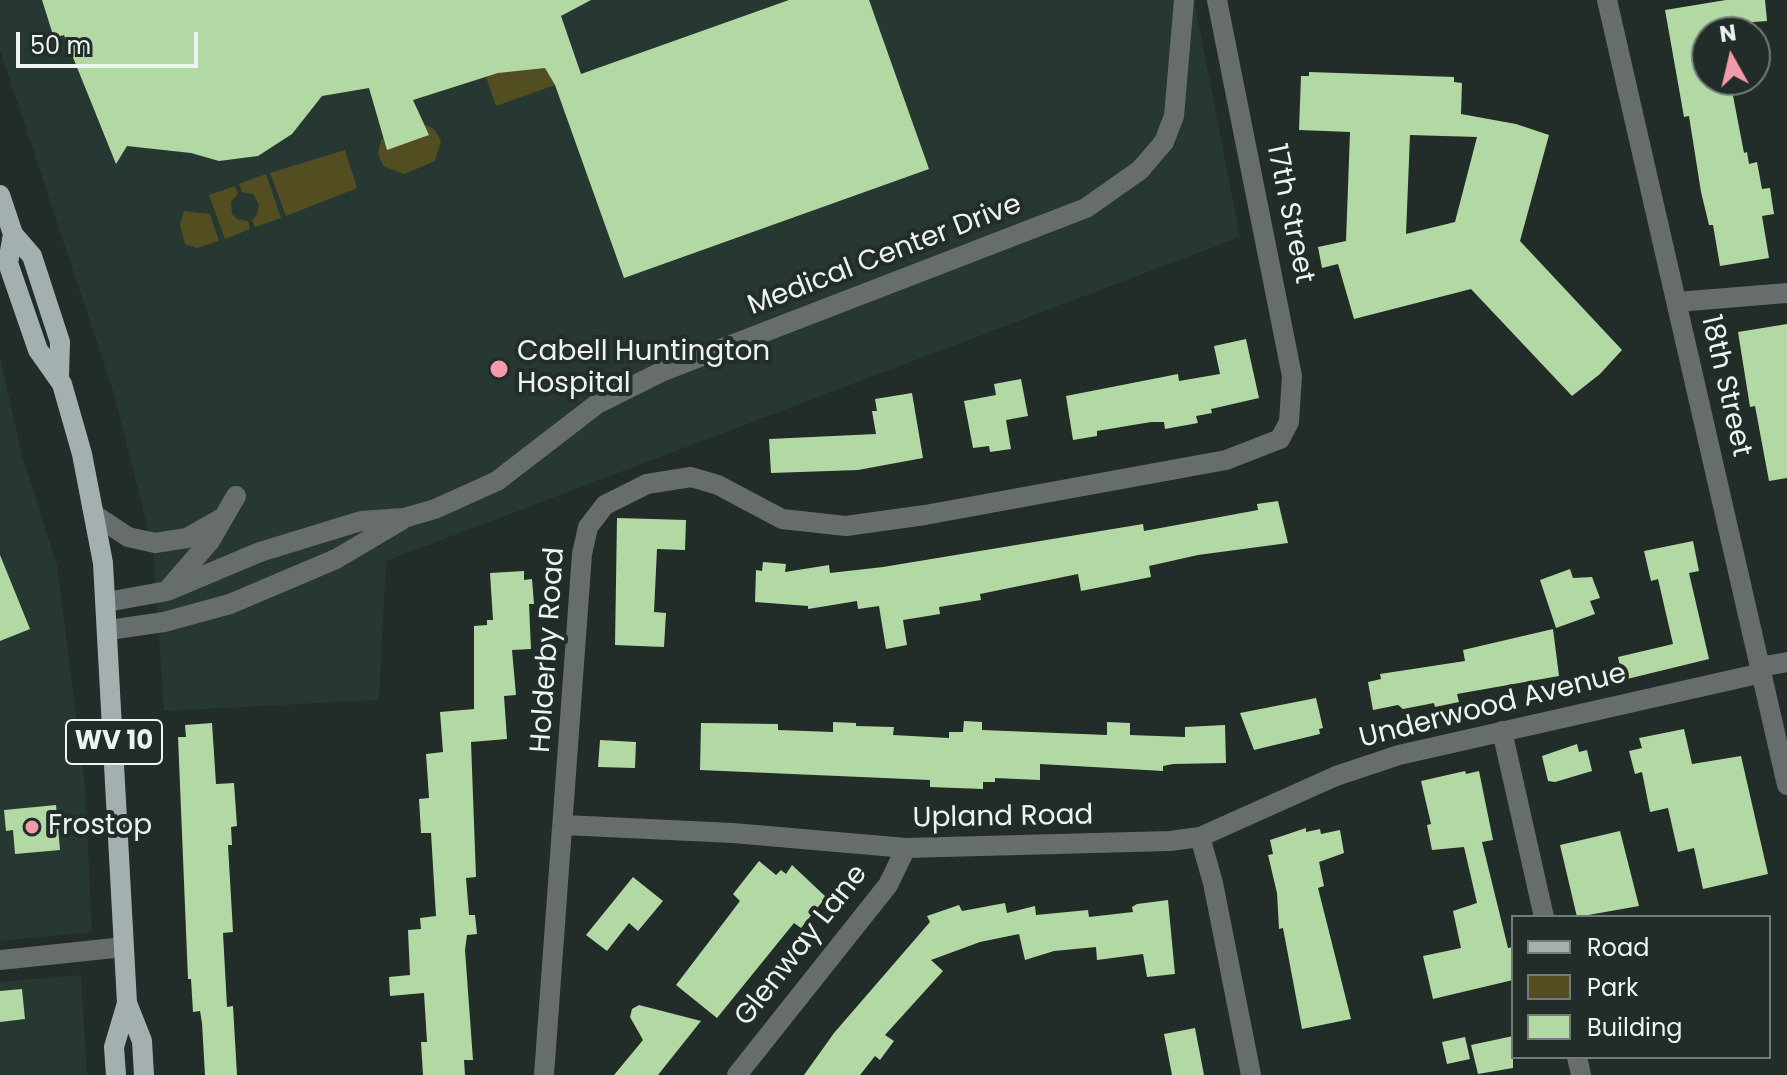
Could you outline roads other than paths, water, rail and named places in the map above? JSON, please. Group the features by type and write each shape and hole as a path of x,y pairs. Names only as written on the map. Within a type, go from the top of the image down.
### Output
{"main road":[{"name":"WV 10","path":"0,195 13,234 32,256 60,342 59,376 74,421 95,515 109,630 127,1003 142,1041 144,1075"},
{"name":"WV 10","path":"116,1075 114,1047 127,1003"}],"street":[{"name":"Medical Center Drive","path":"107,602 167,591 260,552 361,521 404,518 435,509 497,481 597,404 661,372 1062,218 1107,195 1154,155 1169,130 1184,0"},
{"name":"17th Street","path":"1217,0 1290,362 1289,422 1280,439"},
{"name":"18th Street","path":"1607,0 1787,785"},
{"path":"1677,302 1787,293"},
{"name":"Holderby Road","path":"544,1075 582,554 588,527 595,515 618,496 647,484 691,477 718,485 782,519 846,526 925,515 1226,460 1264,448 1280,439"},
{"path":"167,591 200,555 236,496"},
{"path":"95,515 128,537 155,543 187,538 224,517"},
{"name":"Medical Center Drive","path":"109,630 164,622 230,604 336,559 404,518"},
{"name":"Underwood Avenue","path":"1200,837 1371,763 1787,662"},
{"path":"1502,731 1544,915"},
{"name":"Upland Road","path":"564,825 733,833 906,848 1116,845 1200,837"},
{"path":"1200,837 1213,883 1251,1075"},
{"name":"Glenway Lane","path":"737,1075 888,885 906,848"},
{"path":"0,960 124,947"}],"place":[{"name":"Cabell Huntington Hospital","path":"499,369"},
{"name":"Frostop","path":"32,827"}]}
